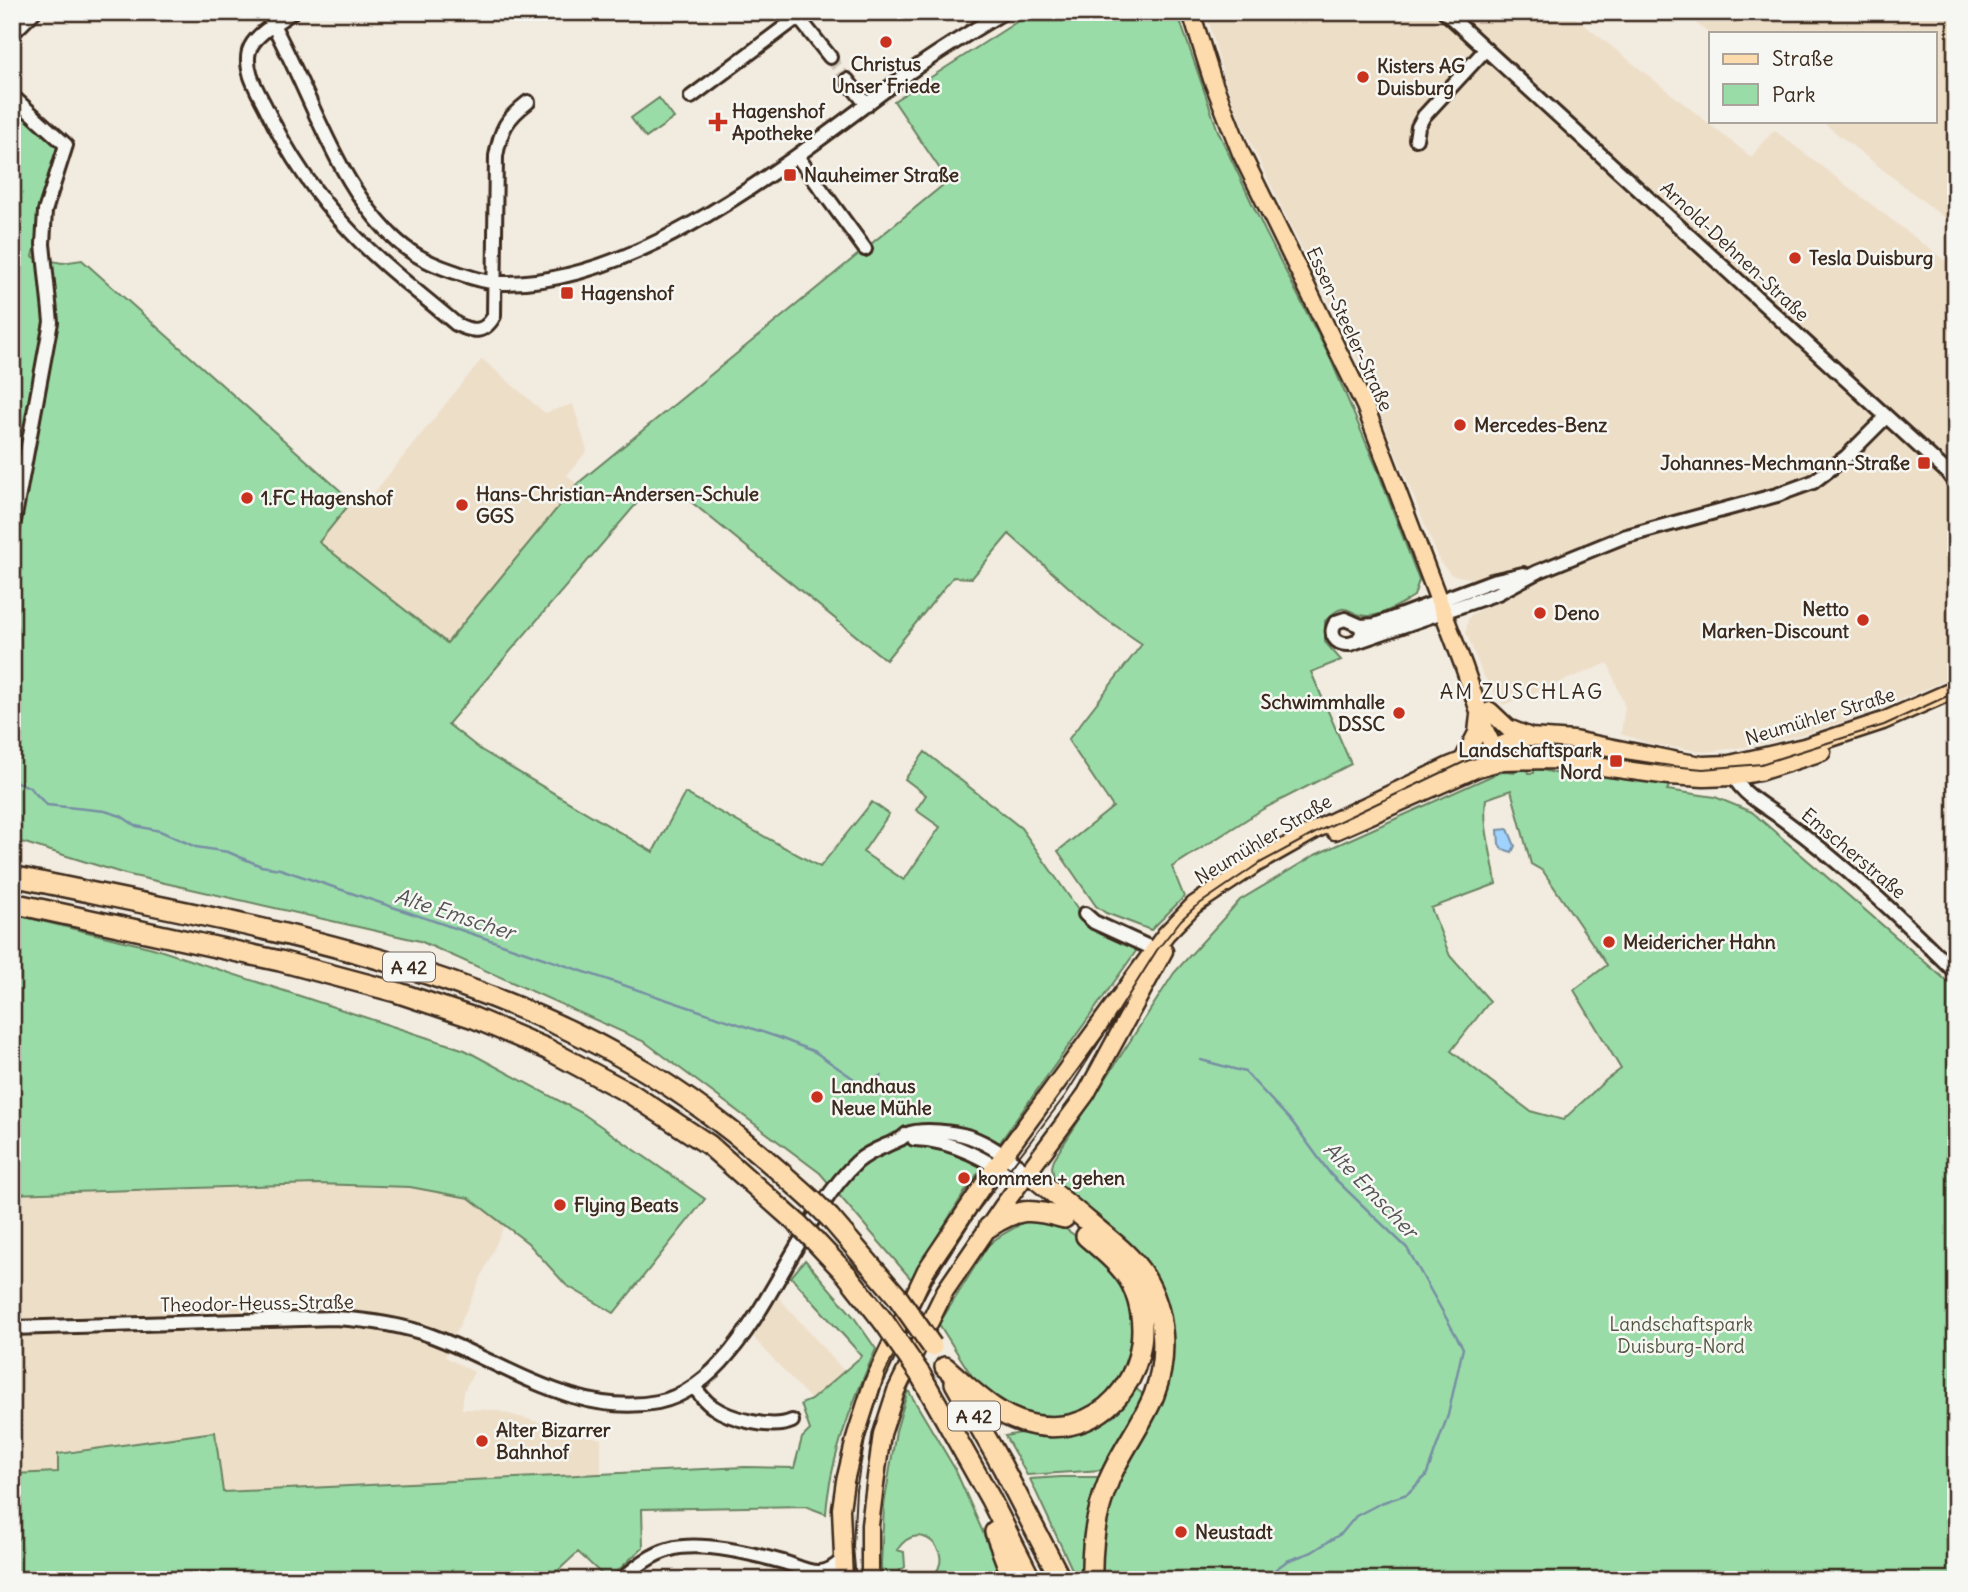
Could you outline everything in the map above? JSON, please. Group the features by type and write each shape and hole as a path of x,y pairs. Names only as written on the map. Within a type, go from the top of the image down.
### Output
{"highway":[{"name":"A 42","path":"12,876 334,947 407,967 520,1008 603,1047 669,1086 729,1128 814,1202 896,1295 945,1367 1002,1466 1061,1580"},
{"name":"A 42","path":"12,903 280,961 396,992 474,1018 547,1048 633,1095 709,1145 815,1241 847,1275 884,1322 920,1374 958,1440 986,1499 1031,1580"},
{"path":"945,1367 990,1405 1033,1425 1060,1426 1082,1420 1102,1410 1118,1397 1129,1382 1140,1356 1144,1334 1142,1311 1135,1289 1119,1267 1064,1218 1025,1178"},
{"path":"1025,1178 1125,1252 1144,1276 1161,1321 1163,1350 1160,1376 1153,1397 1103,1495 1093,1541 1092,1580"},
{"path":"989,1227 1009,1214 1024,1210 1064,1218"},
{"path":"986,1499 1013,1580"}],"main road":[{"name":"Essen-Steeler-Straße","path":"1191,12 1212,79 1241,153 1365,406 1464,667 1485,712 1503,761"},
{"name":"Neumühler Straße","path":"844,1580 841,1509 856,1435 876,1376 926,1270 1000,1161 1159,951 1200,912 1261,870 1322,837 1478,768 1503,761 1552,760 1669,776 1704,778 1883,721 1956,689"},
{"name":"Neumühler Straße","path":"870,1580 870,1525 883,1434 896,1391 945,1292 1086,1094 1159,951 1179,919 1194,905 1257,863 1377,798 1497,745 1530,737 1574,740 1732,771 1759,772 1886,731 1956,700"},
{"path":"1463,760 1485,712 1517,733 1530,737"}],"street":[{"path":"12,34 34,12"},
{"path":"266,12 345,174 376,218 394,238 415,254 442,268 495,283 545,281 612,260 638,250 713,212 797,156 935,54 1004,12"},
{"path":"292,12 259,37 250,48 248,61 252,79 291,154 309,183 363,244 456,324 468,330 478,331 485,328 495,316 496,156 500,134 505,125 514,113 528,102"},
{"name":"Arnold-Dehnen-Straße","path":"1445,12 1947,472 1956,484"},
{"path":"691,97 797,16 830,57"},
{"path":"1416,139 1424,116 1486,49"},
{"path":"847,80 867,105"},
{"path":"12,96 66,145 45,211 43,244 51,322 12,532"},
{"path":"797,156 865,249"},
{"path":"1441,606 1357,641 1341,643 1333,637 1332,629 1336,622 1345,619 1361,626 1375,625 1441,606 1498,593 1536,572 1623,537 1777,495 1813,482 1846,457 1886,417"},
{"path":"1357,641 1362,634 1361,626"},
{"name":"Emscherstraße","path":"1732,771 1752,797 1785,820 1898,915 1956,973"},
{"path":"1085,914 1094,922 1159,951"},
{"name":"Theodor-Heuss-Straße","path":"12,1328 334,1318 369,1320 433,1336 550,1389 592,1401 626,1405 659,1402 694,1387 717,1369 734,1348 834,1189 848,1172 870,1153 908,1134 922,1132 968,1136 1025,1178"},
{"path":"694,1387 706,1402 729,1416 776,1424 792,1421"},
{"path":"621,1580 647,1559 673,1548 687,1547 756,1556 820,1576 842,1560"}],"shaded area":[{"path":"1206,12 1568,12 1751,157 1774,130 1956,269 1956,676 1867,714 1807,733 1752,746 1705,752 1652,744 1621,734 1625,707 1608,663 1503,705 1482,673 1466,632 1471,615 1483,608 1470,578 1452,575 1440,562 1356,355 1241,122 1224,78"},
{"path":"1682,12 1956,12 1956,227 1822,122 1937,122 1937,32 1709,33"},
{"name":"Hans-Christian-Andersen-Schule GGS","path":"482,359 545,413 573,404 587,451 567,475 577,484 447,644 319,542 352,501 361,509"},
{"path":"316,1184 410,1187 469,1198 505,1224 445,1357 474,1372 464,1391 462,1409 494,1410 601,1439 601,1474 222,1492 215,1432 58,1455 58,1472 12,1474 12,1194"},
{"path":"778,1297 844,1371 811,1400 753,1337"}],"green space":[{"path":"1032,12 1177,12 1218,131 1265,231 1331,360 1376,466 1419,580 1414,596 1386,611 1369,616 1344,609 1325,621 1325,642 1341,660 1311,672 1351,764 1263,809 1172,867 1184,897 1151,930 1106,913 1096,906 1058,851 1113,807 1068,740 1142,644 1100,615 1009,534 972,578 953,577 886,660 674,488 649,489 448,724 481,750 653,852 685,793 820,867 872,802 889,814 863,852 904,880 940,827 916,810 926,795 905,779 925,752 1021,828 1087,922 1139,947 966,1190 911,1279 820,1173 645,1042 420,941 125,874 12,839 12,96 58,147 33,257 62,263 82,260 352,501 319,542 447,643 577,484 948,181 894,101"},
{"path":"659,98 674,118 646,138 631,118"},
{"name":"Landschaftspark Duisburg-Nord","path":"1514,768 1527,768 1528,773 1534,773 1534,769 1538,769 1576,778 1610,775 1670,784 1667,790 1715,797 1752,812 1956,989 1956,1580 1100,1580 1100,1543 1111,1496 1160,1400 1167,1318 1052,1182 1054,1159 1174,973 1240,900 1315,855 1502,771 1515,772","holes":["1511,790 1531,864 1543,871 1607,965 1574,990 1621,1069 1563,1120 1530,1111 1451,1051 1490,1001 1450,956 1431,908 1496,884 1487,831 1486,799"]},
{"path":"12,914 153,948 465,1050 582,1113 705,1199 614,1313 566,1285 528,1243 469,1198 410,1187 316,1184 12,1194"},
{"path":"1027,1218 1057,1223 1098,1253 1129,1293 1134,1312 1133,1355 1111,1392 1085,1411 1061,1418 1042,1418 1006,1408 975,1381 939,1324 987,1247"},
{"path":"805,1260 853,1316 876,1349 851,1409 838,1450 826,1514 805,1506 642,1509 643,1547 608,1580 578,1552 548,1580 12,1580 12,1545 18,1539 12,1538 12,1474 58,1472 58,1454 215,1432 223,1492 745,1467 794,1468 802,1438 810,1430 801,1404 811,1400 862,1356 791,1277"},
{"path":"1134,1387 1145,1396 1102,1470 1027,1475 1005,1436 1031,1431 1047,1432"},
{"path":"908,1390 955,1469 1004,1580 925,1580 936,1572 940,1563 939,1553 935,1544 927,1538 917,1536 907,1540 897,1550 904,1552 905,1567 899,1571 908,1580 882,1580 884,1506 896,1431"},
{"path":"1101,1477 1084,1580 1077,1580 1030,1479"}],"water":[{"path":"1508,829 1515,846 1512,852 1502,849 1499,844 1498,830"}],"waterway":[{"name":"Alte Emscher","path":"12,780 29,787 47,805 105,811 121,816 136,826 160,831 196,847 228,852 261,866 280,869 780,1038 815,1052 867,1088 881,1075"},
{"name":"Alte Emscher","path":"1201,1060 1245,1072 1293,1123 1331,1175 1407,1248 1463,1348 1448,1415 1426,1476 1407,1494 1356,1516 1342,1533 1312,1552 1287,1561 1261,1580"}],"tunnel":[{"path":"830,57 847,80"}],"tram line":[{"path":"856,1580 853,1546 856,1490 865,1439 885,1373 908,1326 936,1275 976,1213 1065,1096 1157,950 1195,907 1258,864 1319,831 1464,762 1495,751 1530,746 1703,769 1761,764 1884,725 1956,692"}],"place":[{"name":"Christus Unser Friede","path":"886,42"},
{"name":"Kisters AG Duisburg","path":"1363,77"},
{"name":"Hagenshof Apotheke","path":"718,122"},
{"name":"Nauheimer Straße","path":"790,175"},
{"name":"Tesla Duisburg","path":"1795,258"},
{"name":"Hagenshof","path":"567,293"},
{"name":"Mercedes-Benz","path":"1460,425"},
{"name":"Johannes-Mechmann-Straße","path":"1924,463"},
{"name":"1.FC Hagenshof","path":"247,498"},
{"name":"Hans-Christian-Andersen-Schule GGS","path":"462,505"},
{"name":"Deno","path":"1540,613"},
{"name":"Netto Marken-Discount","path":"1863,620"},
{"name":"Schwimmhalle DSSC","path":"1399,713"},
{"name":"Landschaftspark Nord","path":"1616,761"},
{"name":"Meidericher Hahn","path":"1609,942"},
{"name":"Landhaus Neue Mühle","path":"817,1097"},
{"name":"kommen + gehen","path":"964,1178"},
{"name":"Flying Beats","path":"560,1205"},
{"name":"Alter Bizarrer Bahnhof","path":"482,1441"},
{"name":"Neustadt","path":"1181,1532"}],"district":[{"name":"AM ZUSCHLAG","path":"1522,691"}]}
